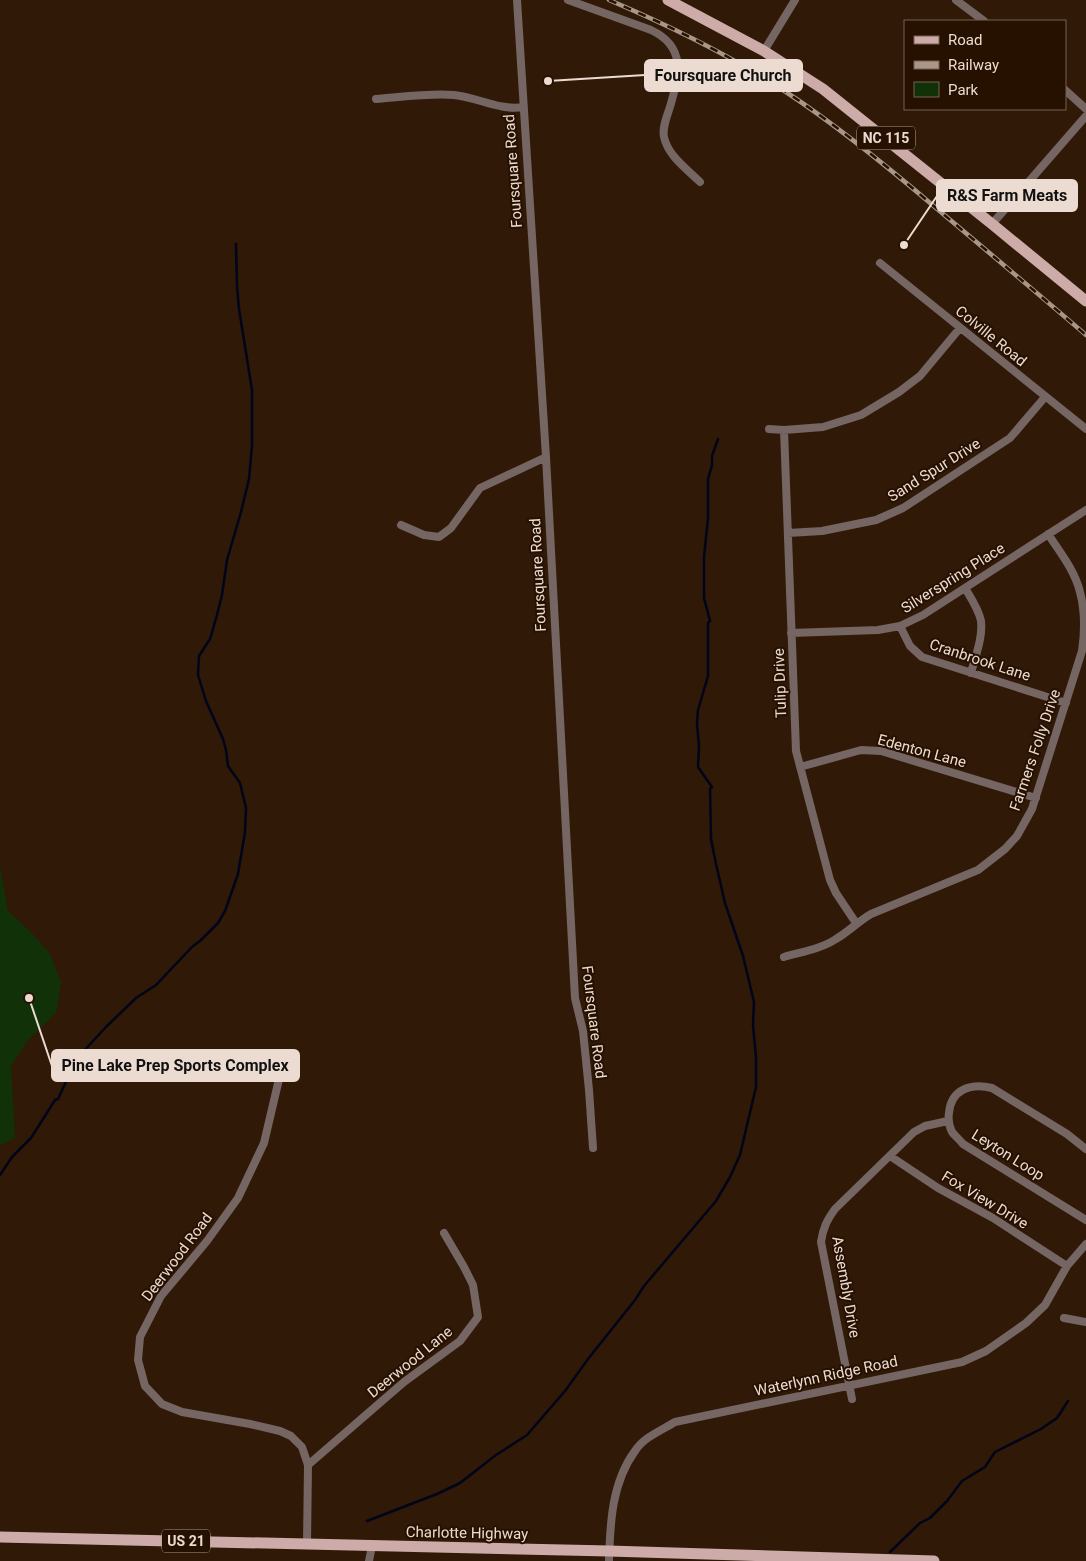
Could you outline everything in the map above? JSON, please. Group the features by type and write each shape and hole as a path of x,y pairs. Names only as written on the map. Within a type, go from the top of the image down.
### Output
{"main road":[{"name":"NC 115","path":"668,0 764,51 829,94 1086,301"},
{"name":"Charlotte Highway","path":"0,1537 372,1546 609,1556 934,1561"}],"street":[{"name":"Foursquare Road","path":"517,0 546,457 575,998 583,1031 592,1148"},
{"path":"568,0 651,30 664,36 672,46 677,59 678,73 666,119 664,136 672,155 700,182"},
{"path":"764,51 795,0"},
{"path":"956,0 983,20"},
{"path":"1066,91 1086,109"},
{"path":"376,99 455,95 506,107 523,107"},
{"path":"992,224 1086,116"},
{"name":"Colville Road","path":"880,263 1086,429"},
{"path":"770,429 784,430 823,427 844,422 861,415 920,376 960,328"},
{"name":"Sand Spur Drive","path":"788,533 822,531 876,520 903,508 1010,438 1045,397"},
{"name":"Tulip Drive","path":"784,430 796,751 830,880 836,893 856,923"},
{"path":"401,525 424,535 439,537 451,528 480,488 546,457"},
{"name":"Silverspring Place","path":"792,633 878,630 900,626 923,615 1086,510"},
{"name":"Farmers Folly Drive","path":"784,957 827,944 837,939 856,923 871,914 978,870 1005,849 1017,836 1032,810 1036,798 1082,651 1085,628 1080,592 1072,574 1048,534"},
{"path":"965,588 981,619 981,632 971,673"},
{"name":"Cranbrook Lane","path":"900,626 910,646 922,657 1066,703"},
{"name":"Edenton Lane","path":"800,767 862,750 881,751 1036,798"},
{"name":"Deerwood Road","path":"283,1062 264,1143 238,1198 162,1296 140,1337 138,1360 145,1386 162,1404 182,1412 280,1431 291,1436 302,1447 308,1465 307,1544"},
{"path":"948,1121 952,1100 959,1092 970,1086 980,1085 992,1088 1067,1134 1086,1149"},
{"name":"Assembly Drive","path":"852,1399 821,1242 822,1230 828,1218 836,1209 914,1132 924,1126 948,1121"},
{"name":"Leyton Loop","path":"948,1121 952,1132 963,1144 1086,1220"},
{"name":"Fox View Drive","path":"890,1156 938,1188 993,1218 1067,1266"},
{"name":"Deerwood Lane","path":"308,1465 404,1382 460,1341 478,1317 473,1285 444,1233"},
{"name":"Waterlynn Ridge Road","path":"609,1556 614,1497 621,1476 636,1449 652,1436 675,1422 962,1362 986,1351 1026,1323 1045,1305 1067,1266 1086,1244"},
{"path":"1064,1318 1086,1322"},
{"path":"369,1561 372,1546"}],"green space":[{"path":"0,866 8,911 31,932 50,954 61,983 56,1013 27,1041 11,1066 15,1138 0,1145"}],"waterway":[{"path":"0,1175 12,1157 31,1138 55,1100 58,1099 81,1054 136,998 156,985 218,923 225,911 238,874 245,832 246,808 240,783 228,766 223,739 206,701 198,675 199,656 210,639 222,595 227,560 249,479 252,445 252,390 239,309 236,244"},
{"path":"367,1521 460,1483 496,1455 527,1435 565,1391 644,1286 716,1201 740,1155 756,1087 753,1025 754,1002 743,956 725,903 711,839 710,789 712,787 698,767 698,710 708,676 708,623 710,621 704,598 708,479 712,465 712,456 718,439"},
{"path":"890,1552 920,1523 930,1518 947,1501 962,1481 985,1467 995,1452 1041,1429 1057,1418 1068,1401"}],"railway":[{"path":"609,0 655,20 721,53 765,78 806,105 900,178 1086,335"}],"place":[{"name":"Foursquare Church","path":"548,81"},
{"name":"R&S Farm Meats","path":"904,245"},
{"name":"Pine Lake Prep Sports Complex","path":"29,998"}]}
